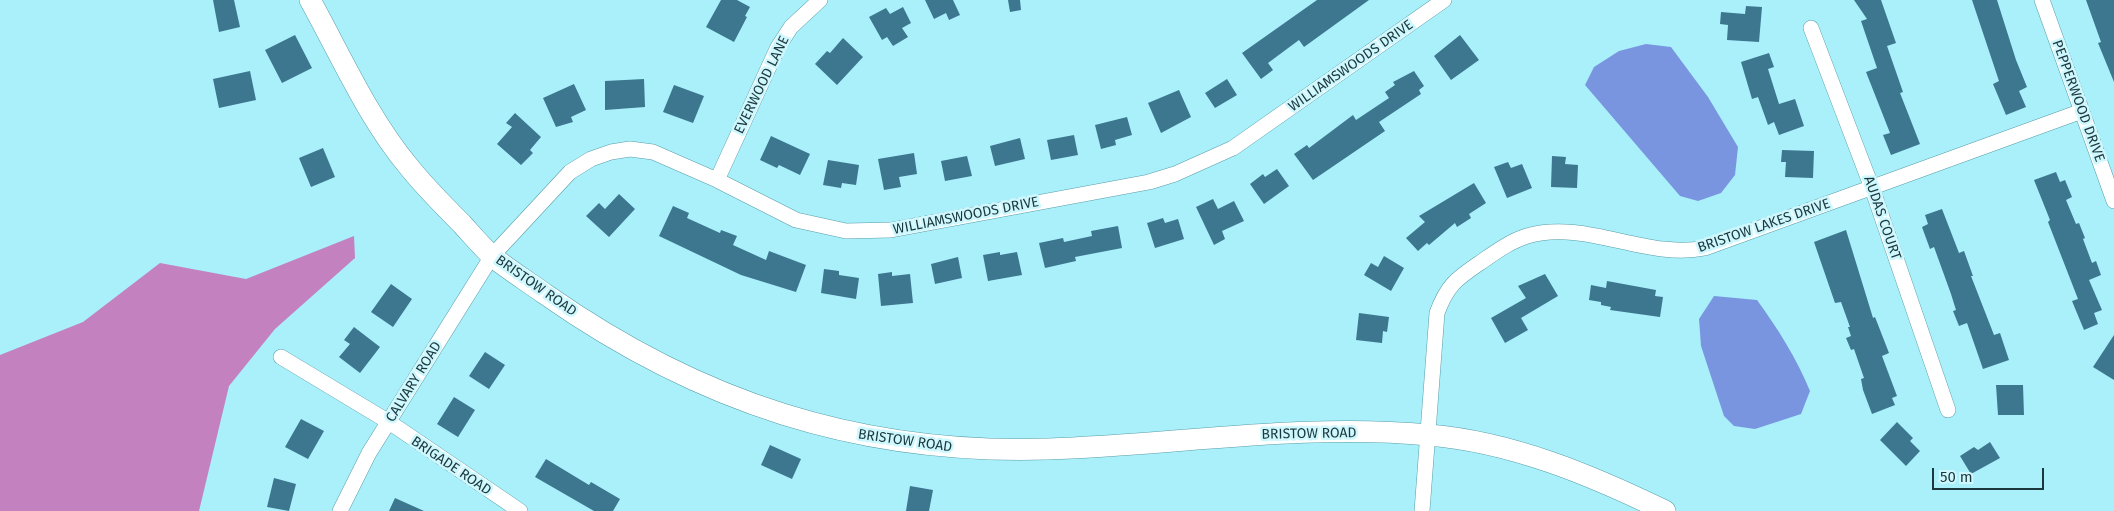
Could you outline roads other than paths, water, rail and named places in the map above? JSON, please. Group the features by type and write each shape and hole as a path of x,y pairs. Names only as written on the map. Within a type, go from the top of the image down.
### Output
{"main road":[{"name":"BRISTOW ROAD","path":"310,0 380,126 408,166 492,256 583,320 653,362 716,391 782,415 852,434 962,449 1029,449 1288,432 1429,435 1527,455 1616,487 1665,511"}],"street":[{"name":"EVERWOOD LANE","path":"717,180 778,47 791,27 820,0"},
{"name":"WILLIAMSWOODS DRIVE","path":"492,256 570,172 591,159 611,152 630,149 653,152 717,180 796,220 846,231 870,232 891,230 1148,182 1175,174 1233,148 1444,0"},
{"name":"PEPPERWOOD DRIVE","path":"2042,0 2114,201"},
{"name":"AUDAS COURT","path":"1811,28 1872,188 1948,410"},
{"name":"BRISTOW LAKES DRIVE","path":"1422,511 1437,313 1443,296 1457,280 1512,242 1526,236 1554,232 1574,233 1652,248 1693,250 1872,188 2082,111"},
{"name":"CALVARY ROAD","path":"340,511 369,453 492,256"},
{"name":"BRIGADE ROAD","path":"281,357 389,422 520,511"}],"water":[{"path":"1646,44 1671,47 1708,97 1738,147 1735,175 1721,193 1698,201 1680,196 1585,85 1594,67 1619,51"},
{"path":"1714,296 1757,300 1786,344 1810,391 1801,414 1755,429 1734,426 1724,416 1701,346 1699,319"}]}
